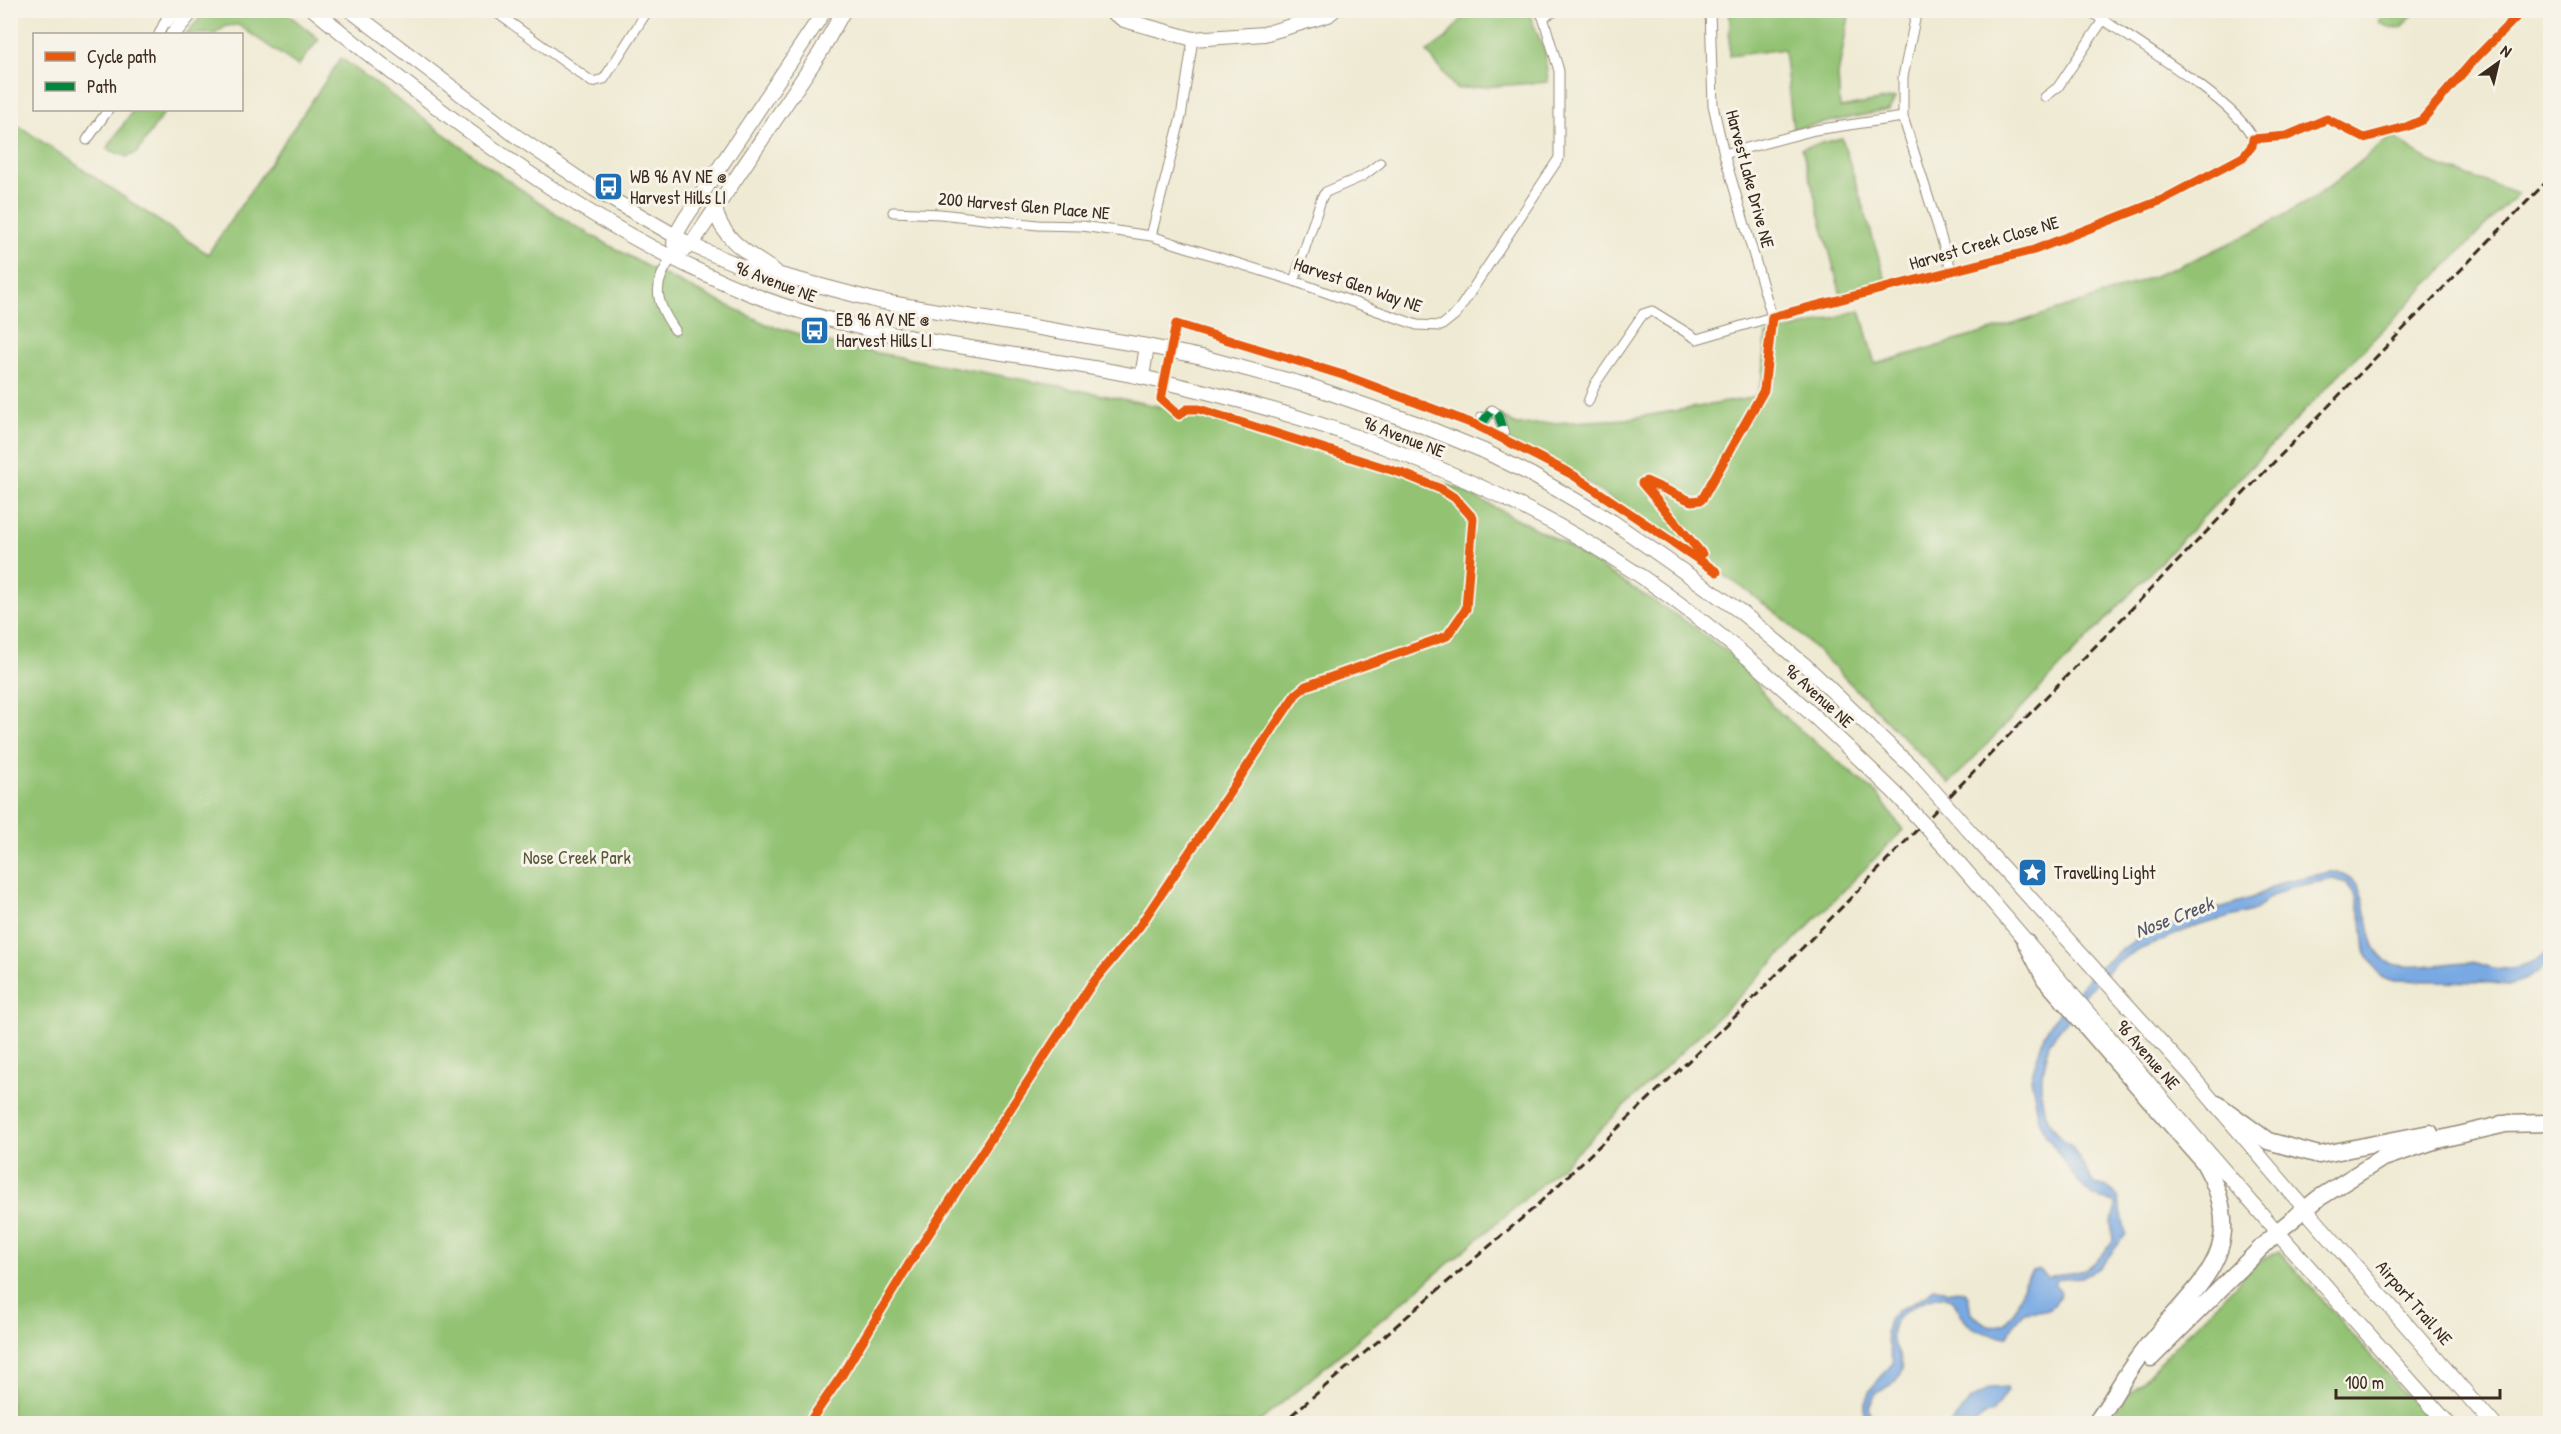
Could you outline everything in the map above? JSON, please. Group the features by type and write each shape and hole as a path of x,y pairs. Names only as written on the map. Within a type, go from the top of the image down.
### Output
{"highway":[{"path":"2026,942 2045,979 2123,1061 2203,1161 2215,1181 2223,1206 2225,1225 2221,1247 2203,1282 2138,1358 2095,1424"},
{"path":"2217,1104 2268,1142 2319,1155 2461,1127 2550,1123"},
{"path":"2120,1388 2277,1232 2305,1209 2381,1159 2437,1140 2510,1124"}],"main road":[{"path":"165,33 194,10"},
{"name":"96 Avenue NE","path":"314,10 451,117 520,166 672,258 746,292 819,317 886,333 1142,377 1300,419 1400,453 1474,484 1577,538 1640,576 1723,636 1788,691 1896,794 1952,855 2026,942"},
{"name":"96 Avenue NE","path":"350,10 516,136 594,189 691,245 750,270 780,275 878,301 1146,345 1202,357 1313,387 1413,422 1484,451 1532,475 1654,549 1741,612 1808,667 1917,772 2217,1104 2305,1209"},
{"path":"672,258 675,236 825,10"},
{"path":"672,258 691,245 820,53 844,10"},
{"path":"1109,10 1124,20 1193,39 1264,34 1328,15 1334,10"},
{"path":"715,208 719,224 729,237 780,275"},
{"path":"1142,377 1146,345"},
{"name":"96 Avenue NE","path":"2123,1061 2277,1232"},
{"name":"Airport Trail NE","path":"2305,1209 2493,1424"},
{"path":"2277,1232 2448,1424"}],"street":[{"path":"165,33 170,10"},
{"path":"165,33 179,10"},
{"path":"493,10 592,82 604,79 648,10"},
{"path":"1540,14 1558,10"},
{"name":"Harvest Lake Drive NE","path":"1710,10 1713,105 1724,154 1772,317"},
{"name":"Harvest Creek Close NE","path":"1917,10 1902,77 1903,117 1952,272"},
{"name":"Harvest Creek Close NE","path":"1587,402 1595,384 1643,314 1652,311 1697,339 1772,317 2034,250 2162,200 2243,157 2252,146 2253,139 2248,128 2215,96 2088,10"},
{"name":"Harvest Glen Way NE","path":"1151,236 1294,281 1417,325 1441,326 1456,314 1559,159 1559,71 1540,14"},
{"path":"2045,97 2058,87 2103,20"},
{"path":"1151,236 1181,117 1193,39"},
{"path":"87,140 107,111"},
{"path":"1724,154 1815,130 1903,117"},
{"path":"1294,281 1322,197 1326,192 1363,176 1380,163"},
{"name":"200 Harvest Glen Place NE","path":"893,212 940,214 1038,225 1082,226 1151,236"},
{"path":"672,258 661,273 657,298 675,330"},
{"path":"1481,417 1485,420 1492,410 1498,414 1506,440"}],"green space":[{"path":"206,11 284,11 319,39 298,66 238,25 226,26 216,33 187,33"},
{"path":"1468,11 1528,11 1545,52 1548,82 1456,89 1427,52 1447,37"},
{"path":"1730,11 1850,11 1838,75 1840,108 1895,98 1889,110 1793,129 1784,49 1729,56"},
{"path":"2379,11 2417,11 2401,27 2392,29 2379,22 2383,14"},
{"name":"Nose Creek Park","path":"341,58 496,172 570,223 648,267 766,324 839,346 1202,415 1347,452 1460,489 1559,541 1690,624 1743,664 1773,707 1878,795 1903,830 1743,993 1578,1151 1517,1206 1258,1423 11,1423 10,120 208,254"},
{"path":"132,111 165,111 137,153 127,157 107,149"},
{"path":"2392,136 2434,164 2518,193 2349,364 1949,784 1784,619 1740,586 1574,474 1506,440 1498,414 1516,425 1626,419 1757,395 1763,375 1766,335 1860,310 1875,364 2100,296 2209,253 2262,227 2323,191"},
{"path":"1842,138 1886,281 1841,295 1802,148"},
{"path":"2279,1251 2430,1423 2103,1424 2247,1273 2262,1260"}],"water":[{"path":"2330,872 2344,875 2354,882 2360,892 2374,945 2380,956 2388,962 2398,965 2422,966 2469,962 2501,969 2528,964 2550,949 2550,958 2540,970 2527,979 2508,985 2483,982 2390,980 2380,976 2365,951 2362,920 2356,897 2346,883 2333,879 2288,888 2266,900 2256,910 2193,927 2134,952 2116,963 2078,1001 2073,1012 2049,1043 2040,1088 2049,1122 2059,1137 2071,1146 2095,1184 2107,1187 2118,1196 2126,1234 2100,1268 2080,1277 2056,1280 2055,1285 2061,1292 2055,1304 2047,1310 2024,1312 2015,1322 2008,1336 1993,1335 1972,1327 1953,1302 1944,1296 1910,1308 1896,1321 1892,1329 1893,1341 1904,1368 1894,1383 1876,1393 1869,1408 1873,1423 1863,1424 1864,1406 1870,1390 1893,1363 1886,1332 1889,1319 1898,1310 1927,1295 1934,1288 1944,1289 1947,1292 1960,1290 1968,1298 1971,1314 1991,1327 2004,1324 2017,1307 2023,1284 2032,1271 2039,1269 2048,1278 2082,1270 2098,1260 2113,1240 2111,1223 2116,1211 2115,1202 2094,1197 2079,1183 2045,1134 2039,1119 2031,1078 2044,1035 2051,1023 2093,972 2135,940 2192,917 2254,897 2285,881"},
{"path":"1989,1388 2006,1388 2007,1391 1992,1413 1984,1415 1975,1423 1951,1423 1969,1402"}],"railway":[{"path":"1281,1424 1534,1208 1741,1011 2550,178"}],"marked path":[{"path":"1481,417 1485,420 1492,410 1498,414 1506,440"}],"cycle path":[{"path":"1702,554 1642,483 1646,481 1691,501 1701,500 1764,390 1772,317 2034,250 2162,200 2243,157 2252,146 2253,139 2287,136 2327,119 2364,138 2406,127 2422,120 2473,61 2523,10"},
{"path":"808,1424 842,1375 909,1264 1091,985 1139,927 1296,694 1306,686 1447,636 1466,609 1473,518 1455,498 1441,489 1404,474 1199,409 1187,409 1179,415 1161,399 1176,324 1343,375 1476,425 1573,475 1717,572"}],"place":[{"name":"WB 96 AV NE @ Harvest Hills LI","path":"609,187"},
{"name":"EB 96 AV NE @ Harvest Hills LI","path":"815,330"},
{"name":"Travelling Light","path":"2033,873"}],"water label":[{"name":"Nose Creek","path":"2174,917"}]}
